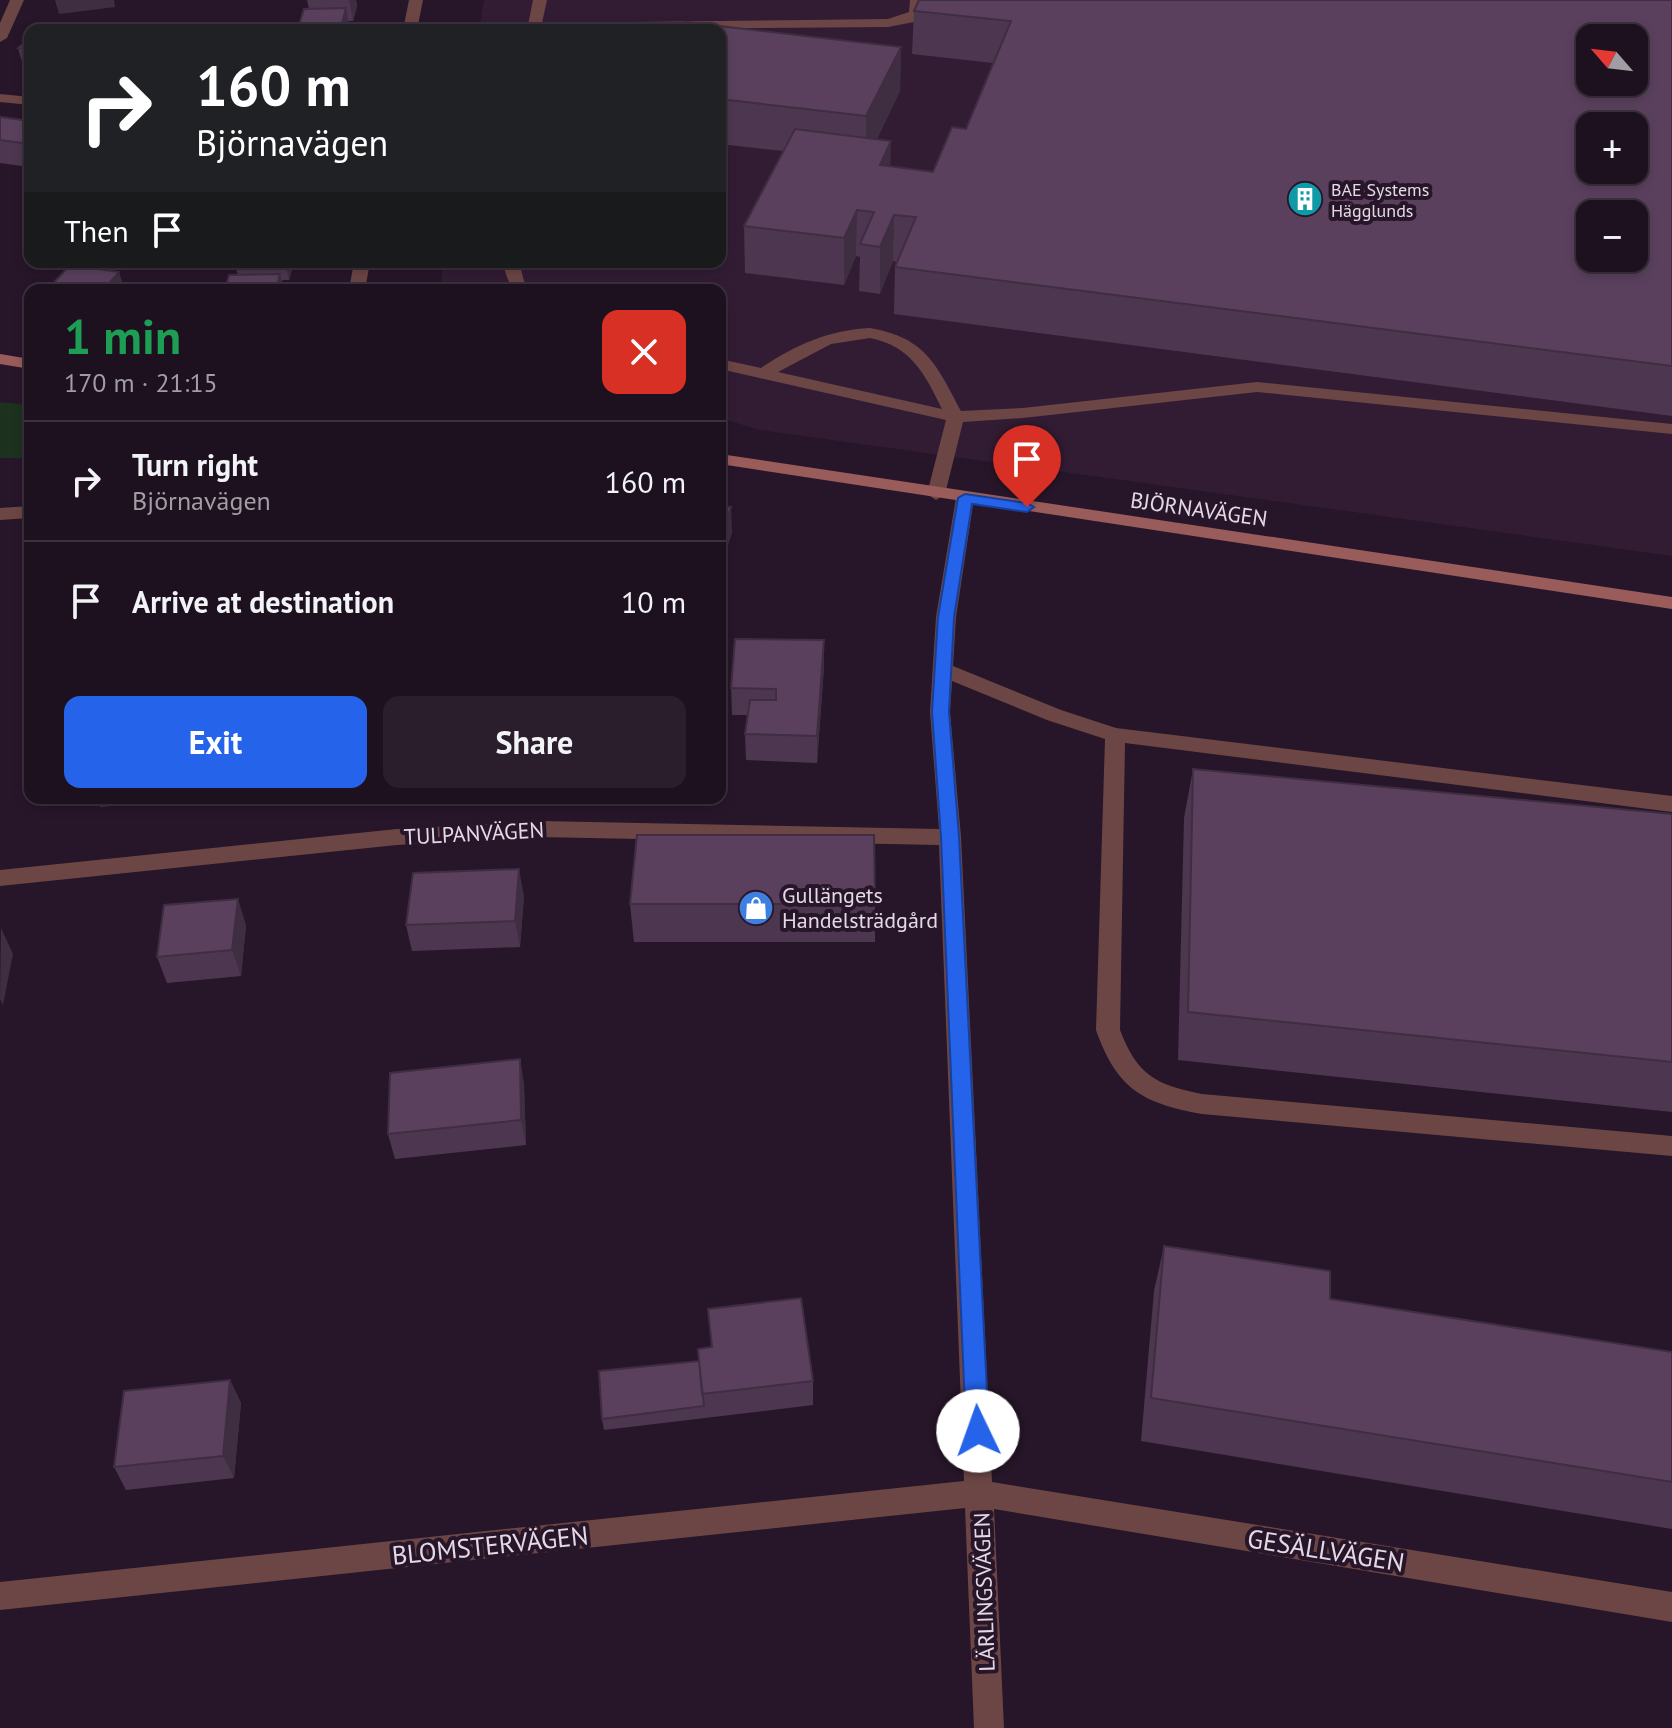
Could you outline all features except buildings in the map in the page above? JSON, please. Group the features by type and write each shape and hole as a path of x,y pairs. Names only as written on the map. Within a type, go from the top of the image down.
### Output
{"main road":[{"path":"0,359 24,363"},
{"name":"BJÖRNAVÄGEN","path":"726,460 1672,603"}],"street":[{"path":"0,38 17,0"},
{"path":"411,24 416,0"},
{"path":"535,24 540,0"},
{"path":"726,26 888,23 909,19 916,14 917,0"},
{"path":"0,98 24,100"},
{"path":"763,374 816,342 857,332 897,340 915,352 928,367 955,417 936,494"},
{"path":"726,365 955,417 1023,413 1257,387 1672,429"},
{"name":"LÄRLINGSVÄGEN","path":"965,498 946,617 940,712 950,837 989,1728"},
{"path":"0,514 24,512"},
{"path":"943,670 1054,715 1115,735 1672,804"},
{"path":"1115,735 1108,1030 1124,1069 1142,1087 1167,1099 1202,1104 1672,1146"},
{"name":"TULPANVÄGEN","path":"0,878 397,837 540,829 950,837"},
{"name":"BLOMSTERVÄGEN","path":"0,1596 980,1493"},
{"name":"GESÄLLVÄGEN","path":"980,1493 1672,1607"}],"shaded area":[{"path":"484,0 1672,0 1672,556 760,430 726,420 726,284 441,284 443,268 726,268 726,24 480,24"}],"green space":[{"path":"0,402 24,404 24,458 0,458"}],"place":[{"name":"BAE Systems Hägglunds","path":"1305,199"},
{"name":"Gullängets Handelsträdgård","path":"756,908"}],"route":[{"path":"978,1431 950,837 940,712 946,617 965,498 1027,507"}]}
